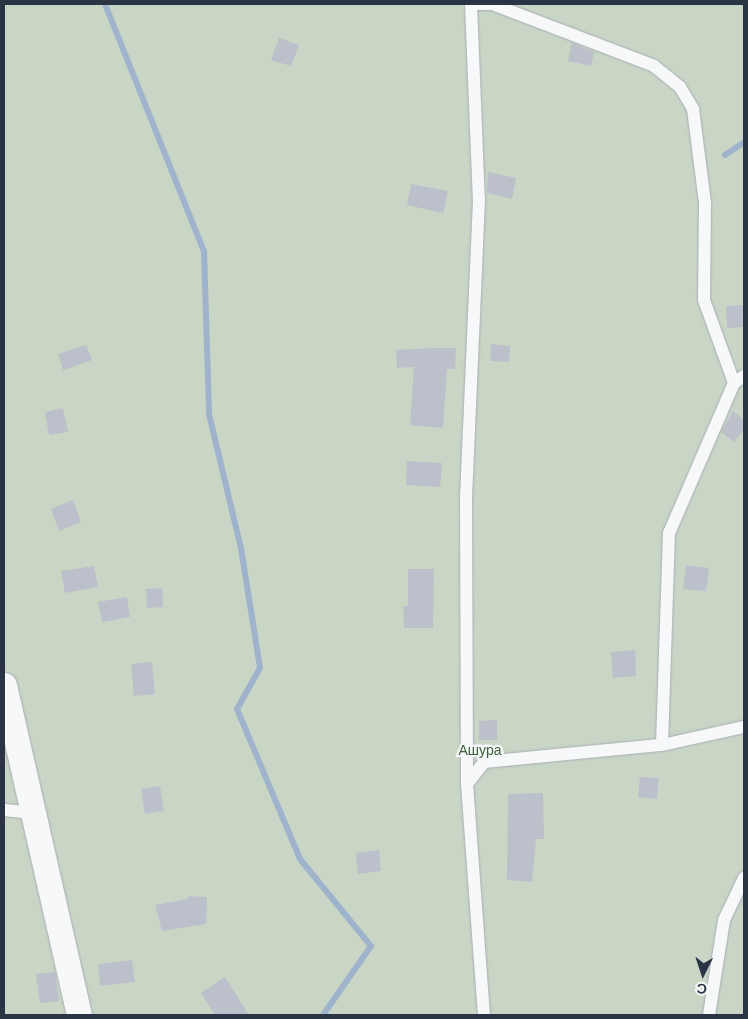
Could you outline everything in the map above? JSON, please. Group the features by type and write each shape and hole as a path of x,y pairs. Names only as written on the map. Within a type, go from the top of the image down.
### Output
{"street":[{"path":"4,685 79,1015"}],"lane":[{"path":"484,1015 467,784 466,498 479,200 471,4 492,4 654,66 680,87 693,109 705,203 704,300 739,379 669,533 662,745"},
{"path":"467,784 484,762 662,745 744,727"},
{"path":"4,810 33,812"},
{"path":"709,1015 724,920 744,878"}],"green space":[{"name":"Ашура","path":"4,4 744,4 744,1015 4,1015"}],"building":[{"path":"279,38 299,45 291,66 271,60"},
{"path":"572,43 594,52 591,66 568,61"},
{"path":"488,172 516,178 512,199 487,193"},
{"path":"411,184 448,191 443,213 407,205"},
{"path":"744,305 744,327 727,328 726,306"},
{"path":"491,344 510,346 509,362 490,361"},
{"path":"86,345 92,360 63,370 58,354"},
{"path":"456,348 455,369 447,369 443,428 410,425 414,367 397,368 396,350"},
{"path":"63,408 68,432 49,435 45,412"},
{"path":"733,411 744,420 744,429 734,442 721,432"},
{"path":"407,461 442,463 440,487 406,485"},
{"path":"73,500 81,522 59,531 51,509"},
{"path":"686,565 709,568 706,591 683,589"},
{"path":"94,566 98,587 65,593 61,571"},
{"path":"408,569 434,569 433,628 404,628 403,606 408,606"},
{"path":"162,588 163,607 147,608 146,589"},
{"path":"127,597 130,617 102,622 98,602"},
{"path":"635,650 636,676 613,678 611,652"},
{"path":"152,662 155,694 134,696 131,664"},
{"path":"497,720 497,740 479,740 479,721"},
{"path":"640,777 659,778 657,799 638,797"},
{"path":"160,786 164,811 145,814 141,789"},
{"path":"543,793 544,839 536,839 532,882 507,880 508,794"},
{"path":"379,850 381,871 358,874 356,853"},
{"path":"188,896 207,897 206,924 162,931 155,905 188,899"},
{"path":"132,960 135,982 100,986 98,964"},
{"path":"55,972 59,1001 40,1003 36,974"},
{"path":"225,977 249,1015 215,1015 201,993"}],"waterway":[{"path":"105,4 204,251 209,414 241,548 260,668 237,709 300,859 371,946 323,1015"},
{"path":"725,155 744,142"}]}
